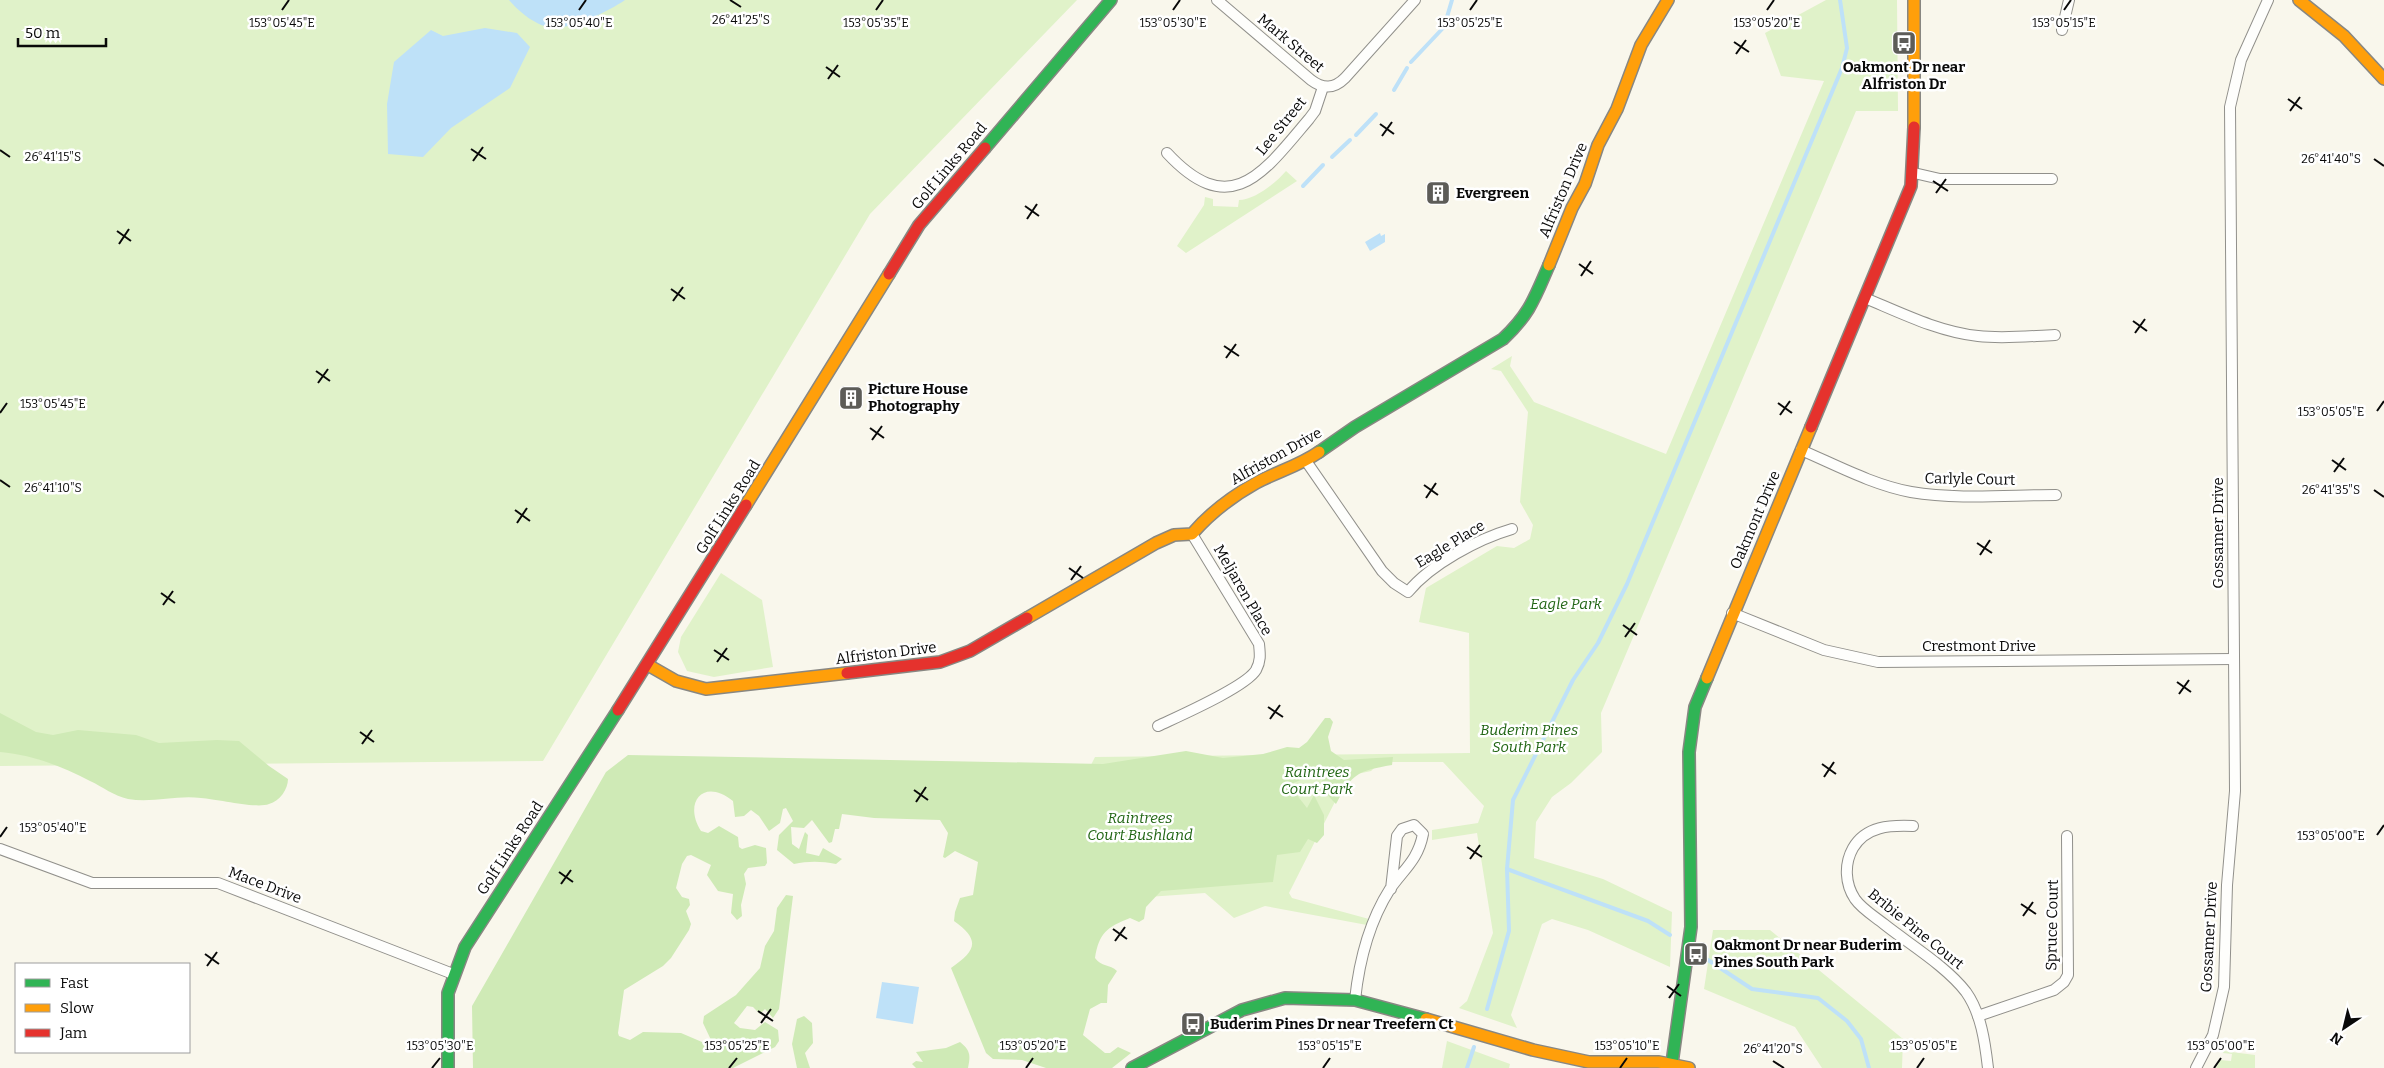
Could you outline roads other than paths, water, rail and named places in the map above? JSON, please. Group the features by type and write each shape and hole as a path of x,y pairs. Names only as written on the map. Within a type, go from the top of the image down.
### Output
{"street":[{"name":"Golf Links Road","path":"448,1068 448,993 453,974 465,947 484,916 648,665 918,225 1111,0"},
{"name":"Mark Street","path":"1218,0 1311,80 1323,87"},
{"name":"Lee Street","path":"1167,153 1186,172 1206,183 1226,187 1246,183 1266,169 1309,119 1315,111 1323,87 1336,86 1342,81 1415,0"},
{"name":"Alfriston Drive","path":"648,665 683,683 706,689 940,662 970,651 1156,542 1174,535 1192,534 1211,512 1256,482 1306,461 1355,427 1503,339 1525,317 1531,308 1572,208 1585,184 1595,152 1617,110 1641,45 1668,0"},
{"name":"Oakmont Drive","path":"1672,1063 1691,927 1689,752 1691,722 1702,687 1732,613 1904,204 1914,172 1914,0"},
{"path":"2062,30 2068,0"},
{"name":"Gossamer Drive","path":"2196,1068 2213,1035 2224,987 2227,885 2235,791 2230,107 2240,60 2268,0"},
{"path":"2299,0 2315,11 2349,41 2384,79"},
{"path":"1914,172 1940,179 2052,179"},
{"path":"1865,298 1930,324 1966,334 1997,337 2055,335"},
{"name":"Carlyle Court","path":"1801,450 1863,476 1910,492 1941,496 2056,495"},
{"name":"Eagle Place","path":"1306,461 1382,571 1408,592 1420,578 1488,536 1512,529"},
{"name":"Meljaren Place","path":"1158,726 1242,683 1256,672 1261,658 1259,644 1192,534"},
{"name":"Crestmont Drive","path":"1732,613 1824,650 1878,662 2234,659"},
{"path":"1355,1000 1363,955 1374,922 1391,889 1408,869 1420,847 1423,834 1414,825 1402,829 1397,836 1391,889"},
{"name":"Bribie Pine Court","path":"1913,826 1884,826 1872,830 1858,841 1849,856 1847,867 1849,888 1860,905 1956,981 1966,992 1978,1016 1988,1068"},
{"name":"Spruce Court","path":"1978,1016 2054,990 2064,982 2068,975 2067,836"},
{"name":"Mace Drive","path":"0,849 92,882 218,882 453,974"},
{"path":"1132,1068 1242,1010 1285,998 1355,1000 1462,1028 1532,1050 1589,1062 1672,1063 1689,1068"}],"water":[{"path":"509,0 625,0 591,18 571,25 554,28 541,25 529,18"},
{"path":"485,28 517,33 530,47 510,88 451,128 423,157 388,154 387,104 394,62 431,30 443,36"},
{"path":"1380,233 1381,236 1385,234 1385,242 1370,251 1365,242"},
{"path":"882,982 919,987 913,1024 876,1018"}],"waterway":[{"path":"1411,62 1444,27 1452,0"},
{"path":"1487,1009 1509,931 1507,869 1513,800 1573,680 1598,643 1627,584 1842,68 1847,48 1840,0"},
{"path":"1394,90 1407,68"},
{"path":"1356,135 1376,114"},
{"path":"1332,157 1350,140"},
{"path":"1303,186 1323,165"},
{"path":"1507,869 1648,921 1670,935"},
{"path":"1708,960 1752,989 1818,998 1847,1021 1861,1039 1869,1068"},
{"path":"1467,1068 1474,1047"}],"place":[{"name":"Oakmont Dr near Alfriston Dr","path":"1904,43"},
{"name":"Evergreen","path":"1438,193"},
{"name":"Picture House Photography","path":"851,398"},
{"name":"Oakmont Dr near Buderim Pines South Park","path":"1696,954"},
{"name":"Buderim Pines Dr near Treefern Ct","path":"1193,1024"}],"park label":[{"name":"Eagle Park","path":"1566,604"},
{"name":"Buderim Pines South Park","path":"1529,738"},
{"name":"Raintrees Court Park","path":"1317,780"},
{"name":"Raintrees Court Bushland","path":"1140,826"}]}
